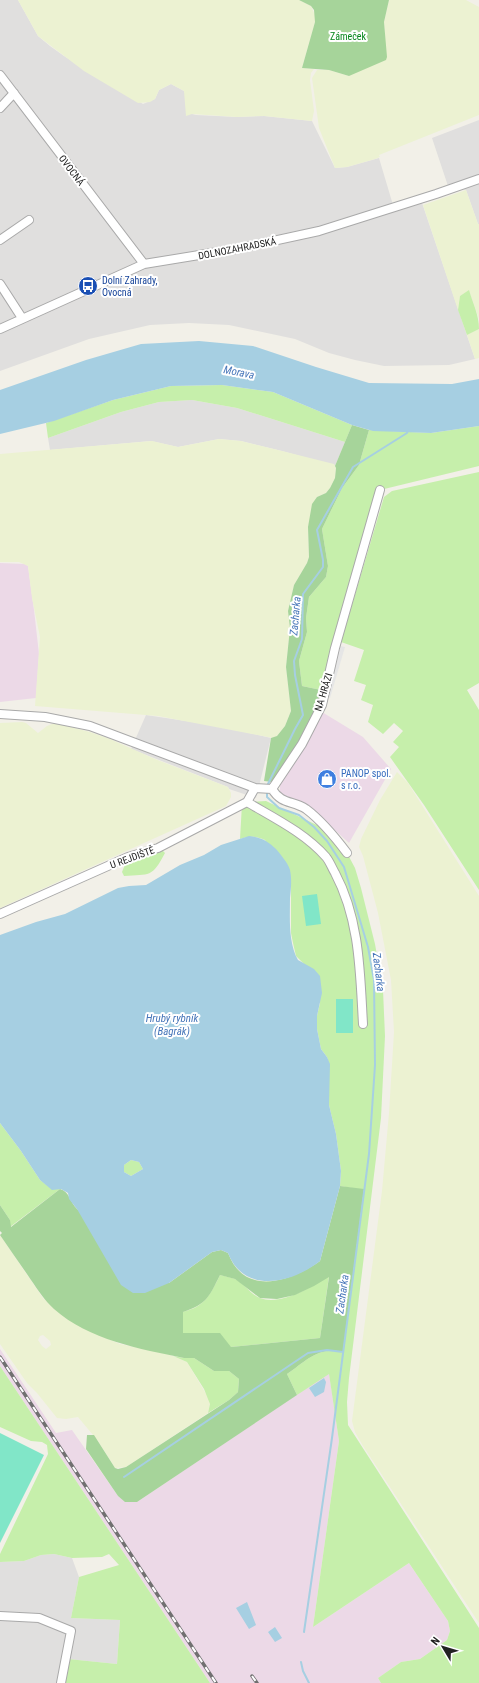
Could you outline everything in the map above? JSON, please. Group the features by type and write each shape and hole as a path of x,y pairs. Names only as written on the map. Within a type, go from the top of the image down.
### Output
{"street":[{"name":"OVOCNÁ","path":"0,75 144,264"},
{"path":"0,108 14,93"},
{"name":"DOLNOZAHRADSKÁ","path":"0,328 144,264 236,249 319,232 479,179"},
{"path":"0,240 29,220"},
{"path":"0,284 22,318"},
{"name":"NA HRÁZI","path":"271,789 302,744 322,705 335,648 380,490"},
{"path":"0,714 45,717 90,726 258,788 271,789 280,799 306,809 330,831 347,853"},
{"path":"258,788 247,802 311,843 327,858 342,887 359,953 363,1024"},
{"name":"U REJDIŠTĚ","path":"0,914 128,857 158,848 247,802"},
{"path":"0,1616 39,1618 71,1631 61,1683"}],"shaded area":[{"path":"0,0 18,0 38,36 50,46 143,104 155,99 159,90 171,84 184,91 192,114 237,117 264,116 312,121 335,168 347,167 379,158 393,205 420,197 475,359 449,365 384,366 329,353 295,339 229,325 189,323 150,325 89,339 0,371"},
{"path":"479,120 478,224 466,190 448,186 432,138"},
{"path":"192,400 237,408 345,442 335,466 241,441 219,439 178,447 151,441 50,450 48,438 121,412 159,402"},
{"path":"0,563 25,564 28,566 39,654 36,698 0,702"},
{"path":"340,646 345,647 330,698 326,696"},
{"path":"322,712 363,737 391,769 349,843 327,823 280,796 280,780"},
{"path":"146,715 219,726 271,738 256,798 229,789 228,787 131,749"},
{"path":"0,1349 56,1433 72,1430 118,1496 126,1502 137,1502 329,1373 339,1441 313,1627 409,1563 448,1621 450,1631 447,1640 420,1659 401,1662 378,1678 381,1683 210,1683 0,1366"},
{"path":"54,1554 72,1558 79,1577 71,1618 120,1620 117,1664 68,1659 63,1683 0,1683 0,1562 24,1561 41,1555"}],"green space":[{"path":"18,0 299,0 311,6 315,15 315,22 302,68 314,69 311,73 310,80 314,111 312,121 264,116 237,117 192,114 186,116 184,91 171,84 159,90 155,99 150,102 138,103 84,71 38,36"},
{"name":"Zámeček","path":"299,0 389,0 384,22 386,60 349,76 329,70 302,68 315,22 314,10 311,6"},
{"path":"389,0 466,0 479,7 479,115 379,155 380,157 375,159 347,167 335,168 319,128 312,78 317,70 329,70 349,76 385,38 384,22"},
{"path":"466,190 479,224 479,319 469,291 460,296 458,310 423,205"},
{"path":"469,290 477,314 479,329 467,335 458,310 460,296"},
{"path":"479,329 479,358 475,359 467,335"},
{"path":"222,385 273,392 352,425 345,442 237,408 192,400 159,402 121,412 48,438 46,423 113,400 171,386"},
{"path":"352,425 369,430 359,465 342,488 322,529 328,566 326,577 309,597 306,618 307,632 299,661 302,686 321,690 313,714 301,738 272,782 264,781 271,738 277,736 285,726 291,711 286,667 290,628 288,611 294,585 309,557 308,527 312,504 317,497 326,493 330,488 335,478 335,466"},
{"path":"479,426 479,466 380,490 350,582 321,690 302,686 299,661 307,632 306,618 309,597 326,577 328,566 322,529 342,488 359,465 369,430 431,433"},
{"path":"219,439 241,441 282,451 334,464 336,468 335,478 330,488 326,493 317,497 308,527 309,557 294,585 288,611 290,628 286,667 291,711 285,726 277,736 273,738 158,716 35,706 40,637 32,598 28,566 19,562 0,562 0,454 152,441 178,447"},
{"path":"479,472 479,683 467,690 479,710 479,890 424,805 390,757 399,747 393,742 403,731 394,723 383,734 368,722 373,705 361,700 366,685 354,681 364,650 341,642 384,497 392,491"},
{"path":"0,723 26,723 38,733 47,726 59,724 110,739 155,759 228,787 231,797 226,806 0,908"},
{"path":"397,772 408,783 479,896 479,1623 363,1446 355,1432 352,1421 382,1191 394,1032 391,980 378,913 363,856 359,847 361,839 380,800"},
{"path":"266,801 319,826 347,853 355,868 375,944 383,990 385,1036 381,1118 349,1378 347,1402 348,1425 479,1628 479,1683 381,1683 378,1678 401,1662 420,1659 447,1640 450,1631 448,1621 409,1563 313,1627 339,1441 329,1374 297,1395 287,1374 306,1360 319,1353 326,1351 343,1352 364,1190 340,1186 341,1171 336,1134 329,1105 329,1064 327,1057 321,1049 317,1029 317,1016 320,1003 304,964 296,956 291,933 291,884 265,840 253,837 240,839 242,804 247,802"},
{"path":"161,849 165,853 153,871 145,874 124,876 122,872 128,857"},
{"path":"317,894 321,924 306,926 302,896"},
{"path":"336,999 353,999 353,1033 336,1033"},
{"path":"0,1123 40,1180 52,1189 60,1189 10,1227 10,1220 0,1205"},
{"path":"131,1160 139,1162 143,1169 131,1176 124,1172 124,1165"},
{"path":"340,1186 364,1189 343,1352 326,1351 306,1360 287,1374 297,1395 137,1502 125,1502 118,1496 86,1449 87,1435 94,1435 115,1468 118,1469 126,1467 229,1400 238,1392 239,1379 229,1371 214,1371 194,1358 167,1355 116,1342 99,1336 68,1320 54,1309 36,1288 0,1235 2,1233 0,1231 0,1205 10,1220 11,1227 60,1189 63,1190 77,1209 169,1283 212,1252 221,1250 228,1253 236,1267 245,1276 257,1281 283,1279 296,1275 320,1261","holes":["220,1275 235,1279 260,1298 277,1299 295,1295 329,1277 320,1338 231,1347 220,1333 183,1333 183,1312 202,1303 210,1294"]},
{"path":"0,1235 43,1298 67,1319 120,1344 168,1354 187,1362 209,1399 210,1404 208,1413 126,1467 115,1468 98,1441 78,1417 66,1419 57,1418 27,1383 0,1344","holes":["43,1335 50,1341 51,1345 46,1349 38,1340 40,1336"]},
{"path":"220,1275 235,1279 256,1296 268,1300 296,1294 329,1276 320,1338 231,1347 183,1334 182,1312 196,1307 206,1299"},
{"path":"173,1356 194,1358 214,1371 229,1371 239,1379 238,1392 229,1400 208,1413 210,1404 204,1389 187,1362"},
{"path":"0,1366 210,1683 63,1683 68,1659 117,1664 120,1620 71,1618 79,1577 119,1565 109,1554 102,1557 72,1558 54,1554 41,1555 24,1561 0,1562 0,1554 48,1454 47,1445 42,1442 31,1441 0,1427"},
{"path":"0,1433 44,1455 0,1543"}],"water":[{"name":"Morava","path":"199,341 253,346 369,383 452,384 479,379 479,426 431,433 373,431 352,425 273,392 222,385 171,386 113,400 54,421 0,434 0,390 86,360 141,344"},
{"name":"Hrubý rybník (Bagrák)","path":"249,836 261,838 276,849 289,867 291,880 290,922 293,946 298,960 314,969 320,976 322,993 317,1016 317,1029 321,1049 330,1064 329,1105 336,1134 341,1171 340,1186 320,1261 309,1269 283,1279 270,1281 257,1280 245,1275 235,1266 228,1253 221,1250 212,1252 169,1283 145,1293 133,1293 121,1285 77,1209 69,1199 68,1193 61,1189 52,1190 40,1180 0,1123 0,935 36,922 65,914 118,888 146,885 180,865 204,855 221,845","holes":["131,1160 139,1162 143,1169 131,1176 124,1172 124,1165"]},
{"path":"324,1378 326,1382 324,1392 315,1397 309,1388"},
{"path":"247,1602 256,1625 249,1629 236,1608"},
{"path":"275,1627 282,1638 275,1642 268,1632"}],"waterway":[{"name":"Zacharka","path":"267,786 303,715 295,675 294,661 302,639 303,594 323,567 317,530 353,467 407,433 408,430"},
{"name":"Zacharka","path":"267,792 267,797 279,808 299,815 314,827 327,841 344,867 368,947 374,980 375,1065 369,1154 332,1438 304,1632"},
{"path":"124,1477 308,1353 327,1350 343,1352"},
{"name":"Zacharka","path":"301,1662 303,1671 309,1683"}],"railway":[{"path":"0,1357 216,1683"},
{"path":"252,1676 257,1683"}],"place":[{"name":"Dolní Zahrady, Ovocná","path":"88,286"},
{"name":"PANOP spol. s r.o.","path":"327,779"}]}
